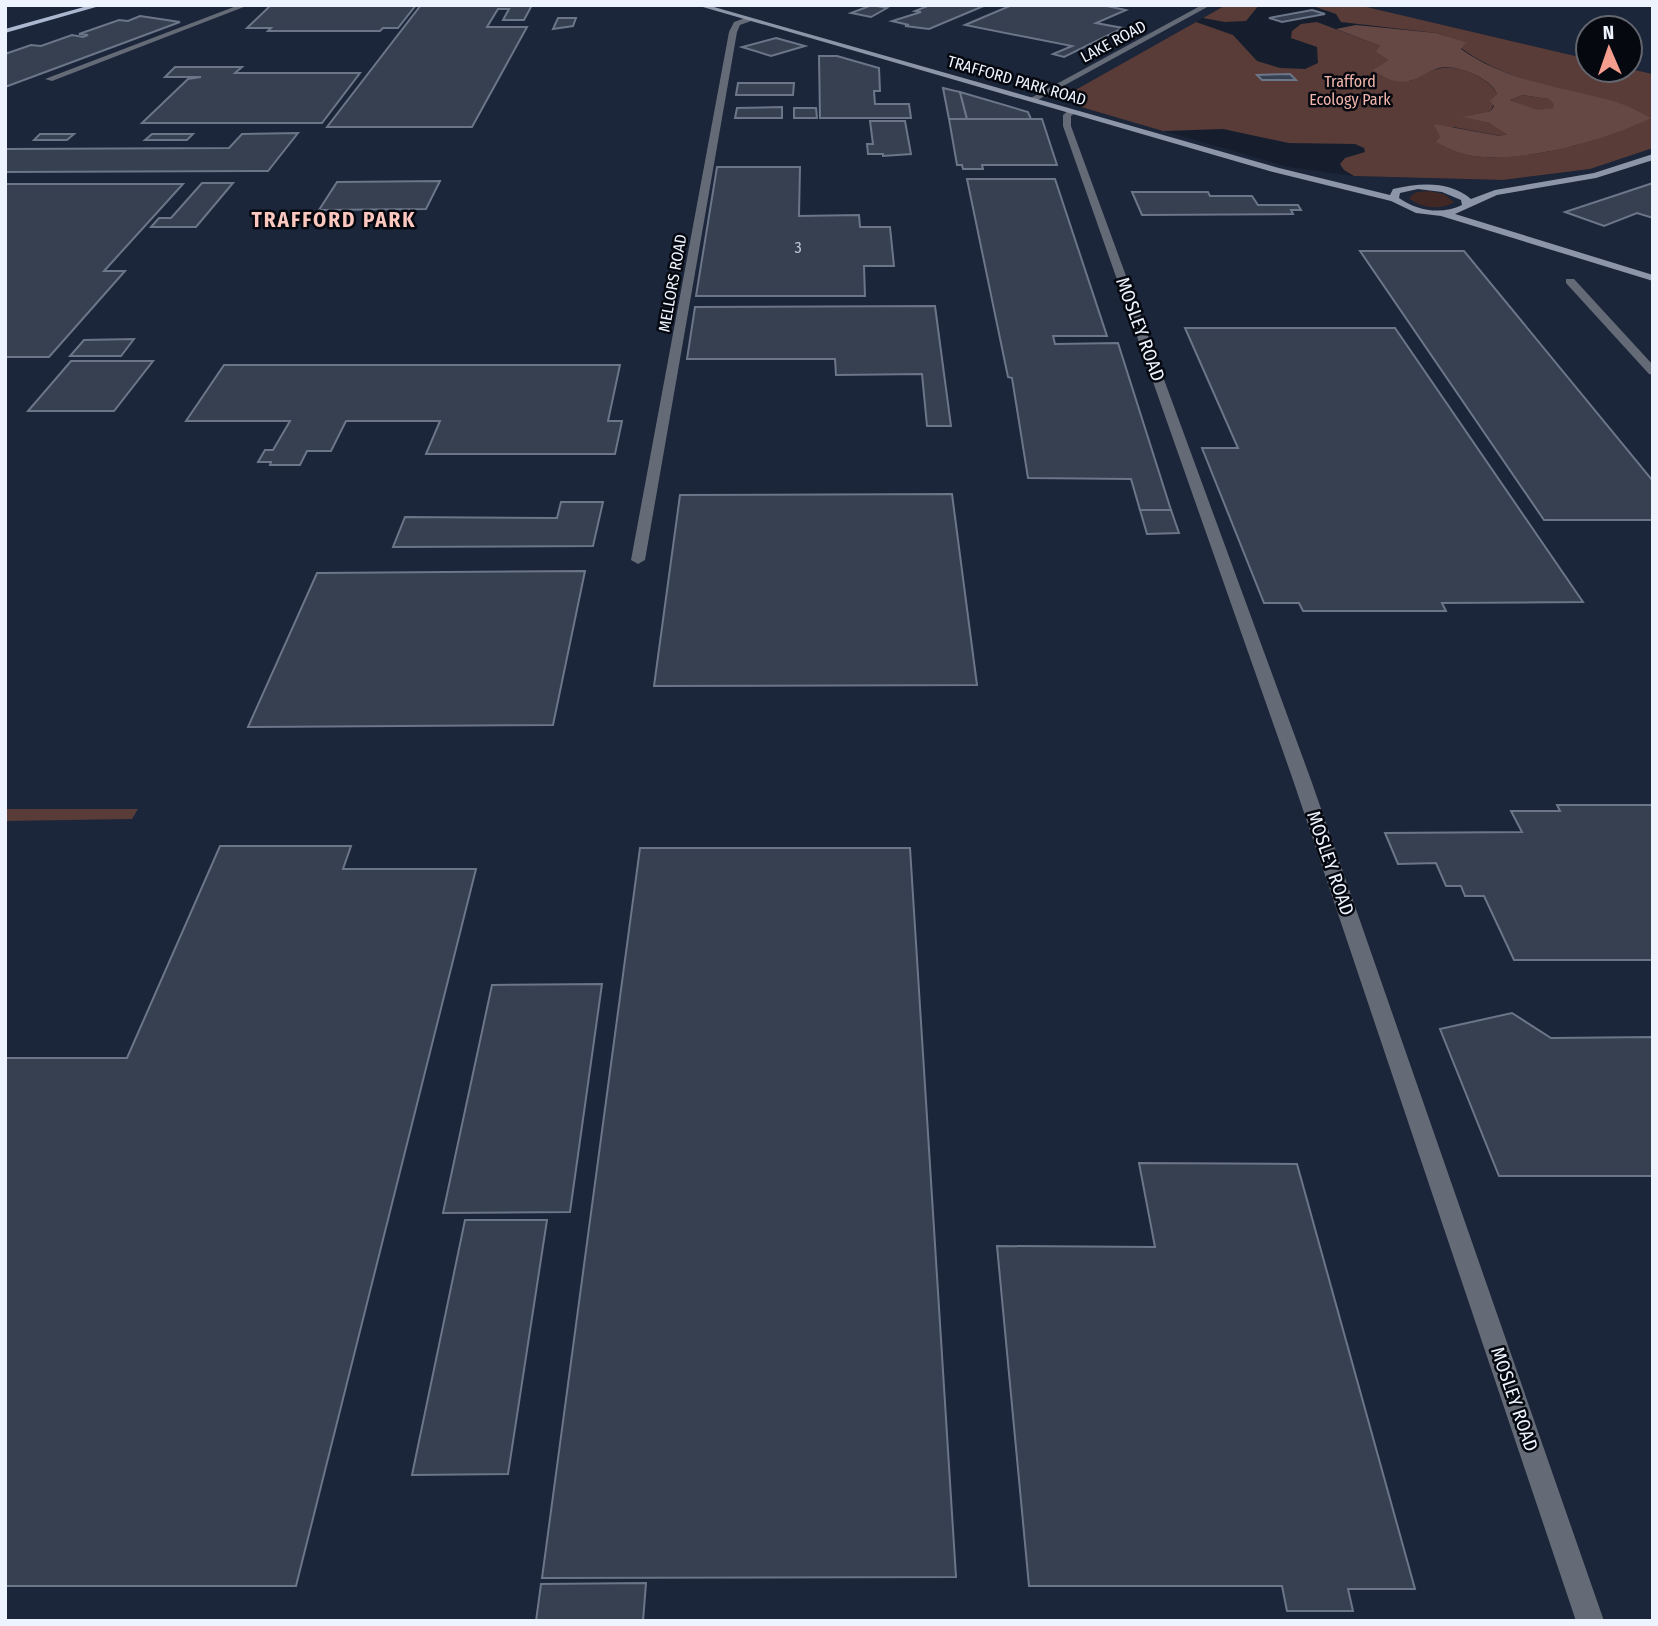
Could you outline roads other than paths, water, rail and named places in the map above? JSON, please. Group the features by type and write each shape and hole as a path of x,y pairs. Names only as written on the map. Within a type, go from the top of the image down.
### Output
{"main road":[{"path":"5,25 76,5"},
{"path":"5,31 100,5"}],"street":[{"path":"49,79 246,5"},
{"name":"TRAFFORD PARK ROAD","path":"699,5 1276,170 1394,199 1415,209 1437,212"},
{"name":"LAKE ROAD","path":"1031,100 1208,5"},
{"name":"MELLORS ROAD","path":"638,560 733,32 737,23 748,19"},
{"name":"MOSLEY ROAD","path":"1072,112 1065,119 1302,780 1590,1621"},
{"path":"1437,212 1467,206 1495,192 1596,175 1653,157"},
{"name":"TRAFFORD PARK ROAD","path":"1328,183 1402,188 1531,186"},
{"path":"1394,199 1393,195 1402,188"},
{"path":"1437,188 1459,194 1487,228"},
{"path":"1437,212 1653,278"},
{"path":"1570,281 1653,372"}],"district":[{"name":"TRAFFORD PARK","path":"334,220"}],"park label":[{"name":"Trafford Ecology Park","path":"1350,90"}]}
